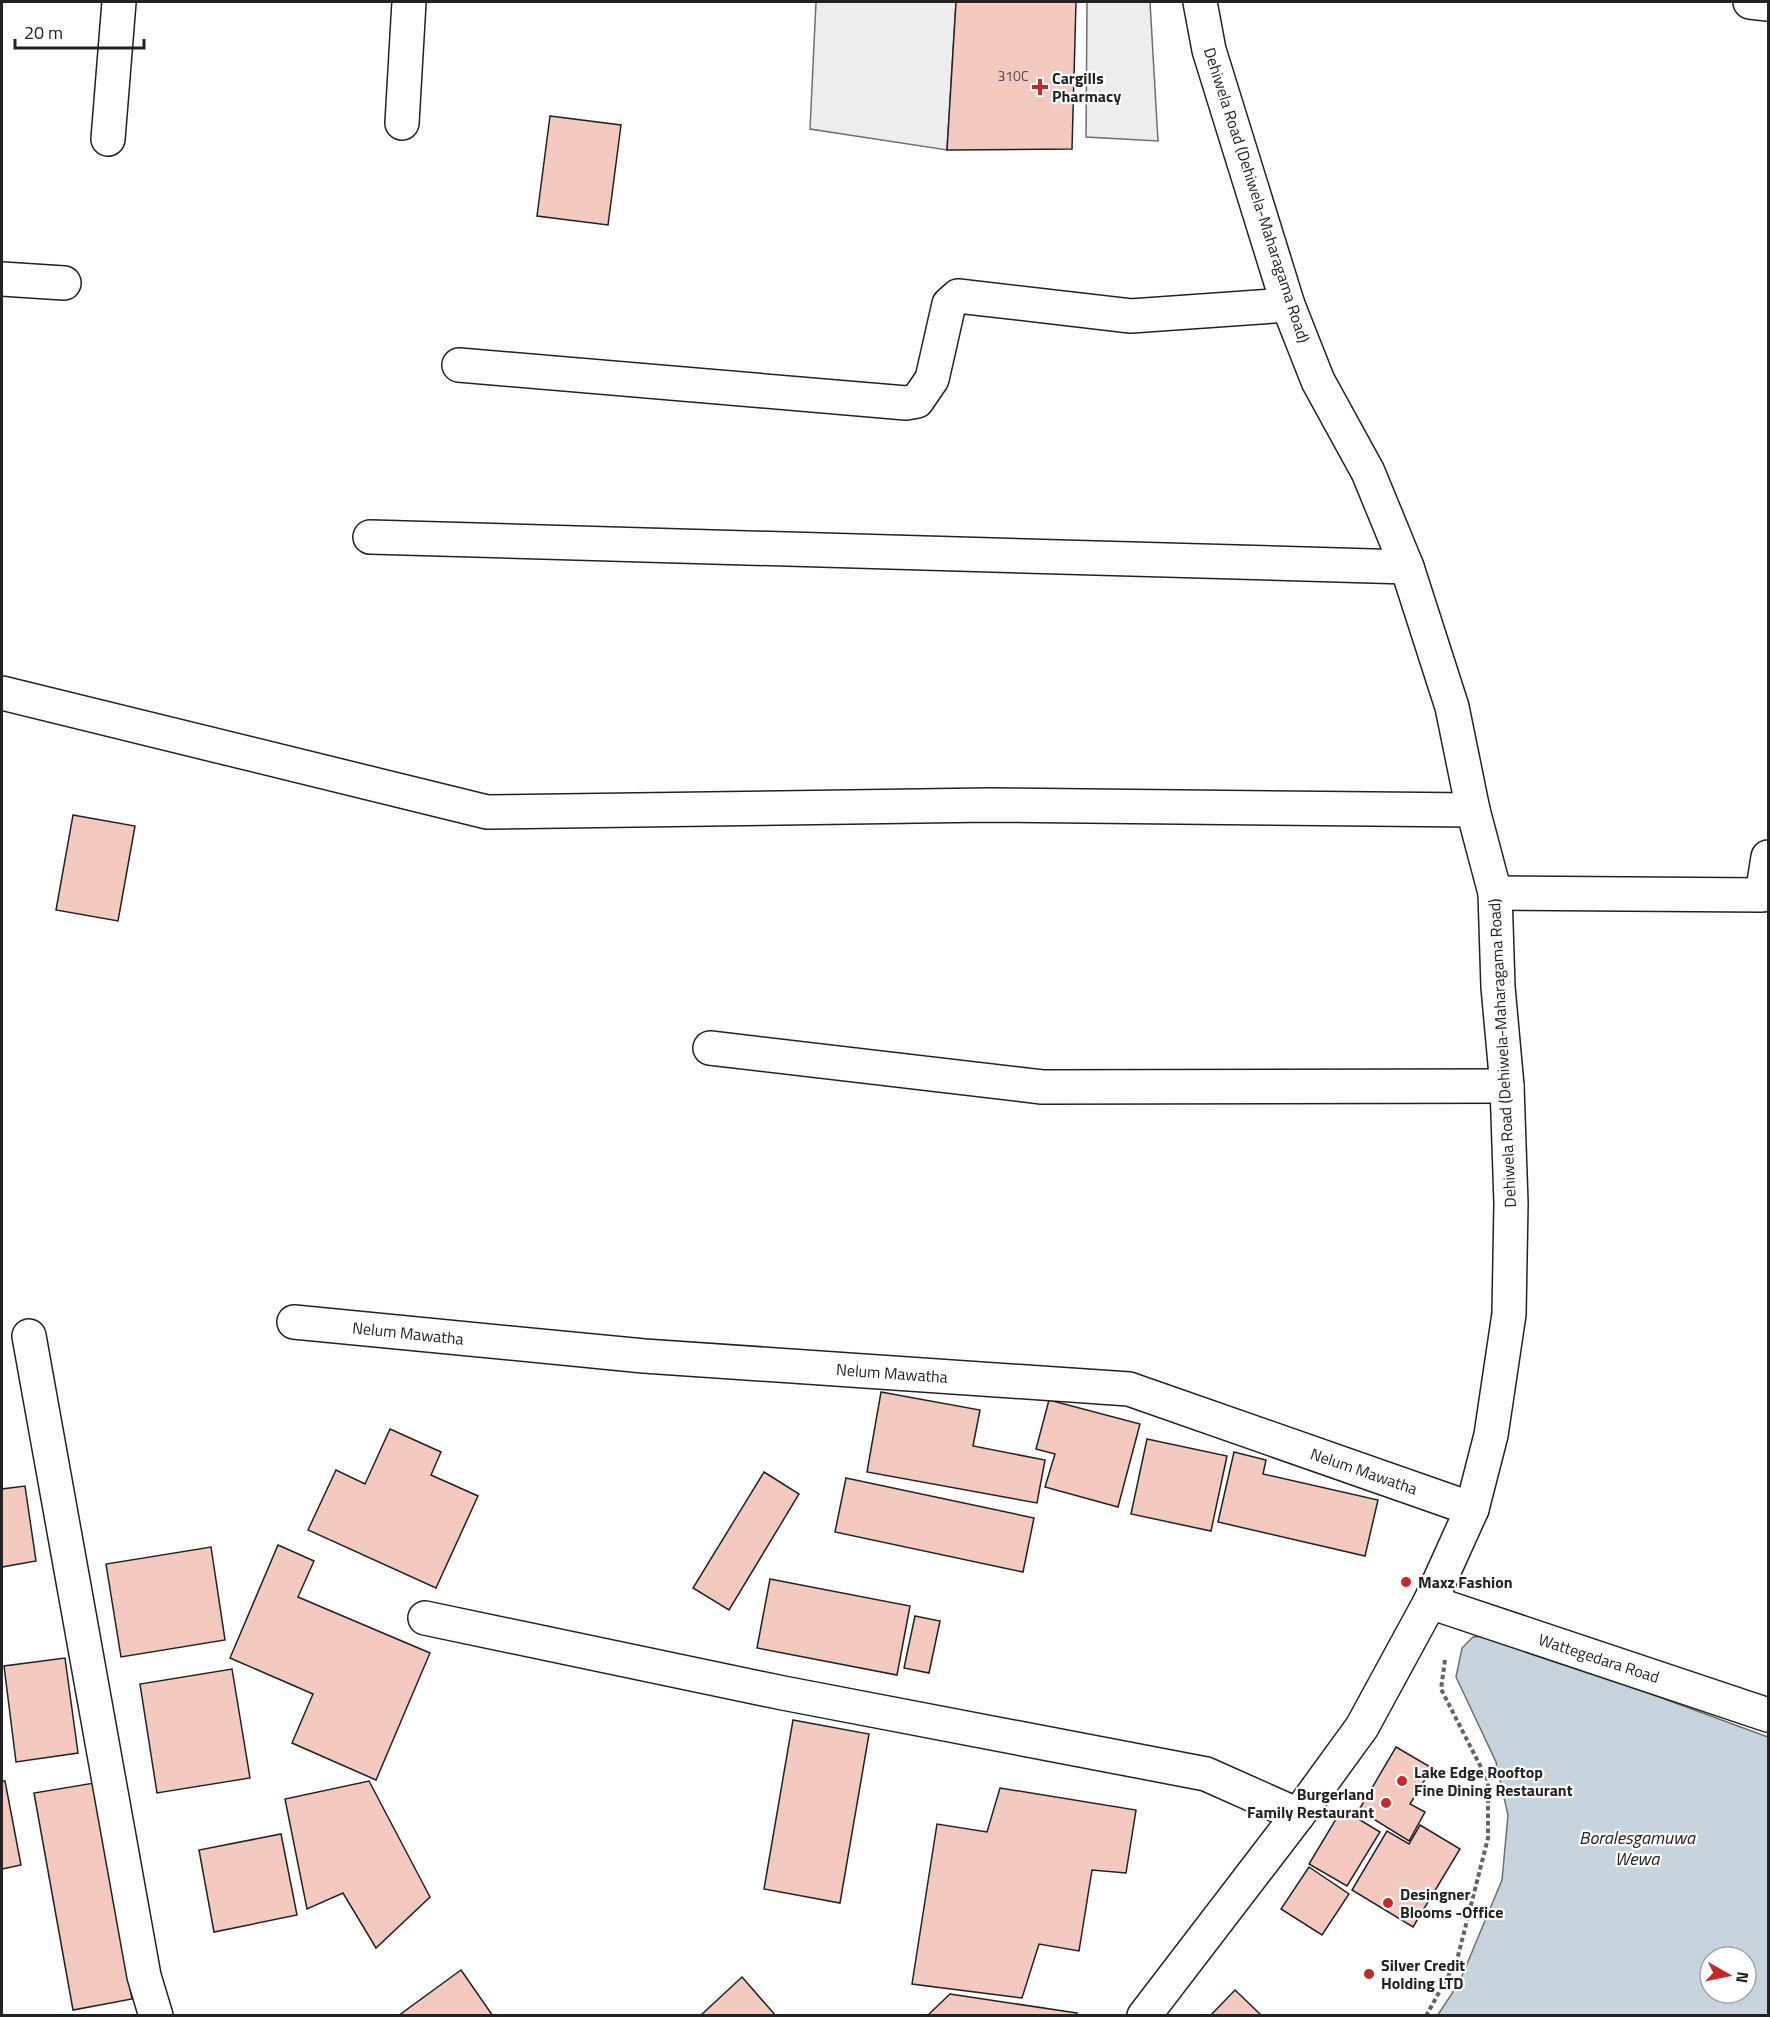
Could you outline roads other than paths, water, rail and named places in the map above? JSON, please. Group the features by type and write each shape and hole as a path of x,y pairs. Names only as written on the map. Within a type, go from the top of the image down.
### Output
{"street":[{"path":"108,139 119,2"},
{"path":"402,123 409,2"},
{"name":"Dehiwela Road (Dehiwela-Maharagama Road)","path":"1144,2016 1299,1815 1362,1727 1441,1606 1472,1509 1491,1435 1509,1314 1511,1203 1506,1086 1498,987 1495,893 1473,810 1452,707 1407,567 1368,472 1318,381 1288,305 1209,50 1200,2"},
{"path":"1750,2 1768,4"},
{"path":"2,279 64,283"},
{"path":"459,365 906,403 917,401 932,379 949,304 958,296 1131,316 1288,305"},
{"path":"370,537 1407,567"},
{"path":"2,693 487,812 988,805 1473,810"},
{"path":"1495,893 1762,895 1768,856"},
{"path":"710,1048 1042,1087 1506,1086"},
{"name":"Nelum Mawatha","path":"294,1322 644,1356 1129,1389 1472,1509"},
{"path":"29,1336 144,1976 156,2016"},
{"name":"Wattegedara Road","path":"1441,1606 1768,1715"},
{"path":"425,1618 783,1693 1206,1774 1299,1815"}],"water":[{"name":"Boralesgamuwa Wewa","path":"1493,1636 1768,1737 1768,2015 1437,2016 1459,1983 1502,1880 1508,1815 1496,1762 1456,1677 1462,1648 1473,1637"}],"place":[{"name":"Cargills Pharmacy","path":"1040,87"},
{"name":"Maxz Fashion","path":"1406,1582"},
{"name":"Lake Edge Rooftop Fine Dining Restaurant","path":"1402,1781"},
{"name":"Burgerland Family Restaurant","path":"1386,1803"},
{"name":"Desingner Blooms -Office","path":"1388,1903"},
{"name":"Silver Credit Holding LTD","path":"1369,1974"}]}
